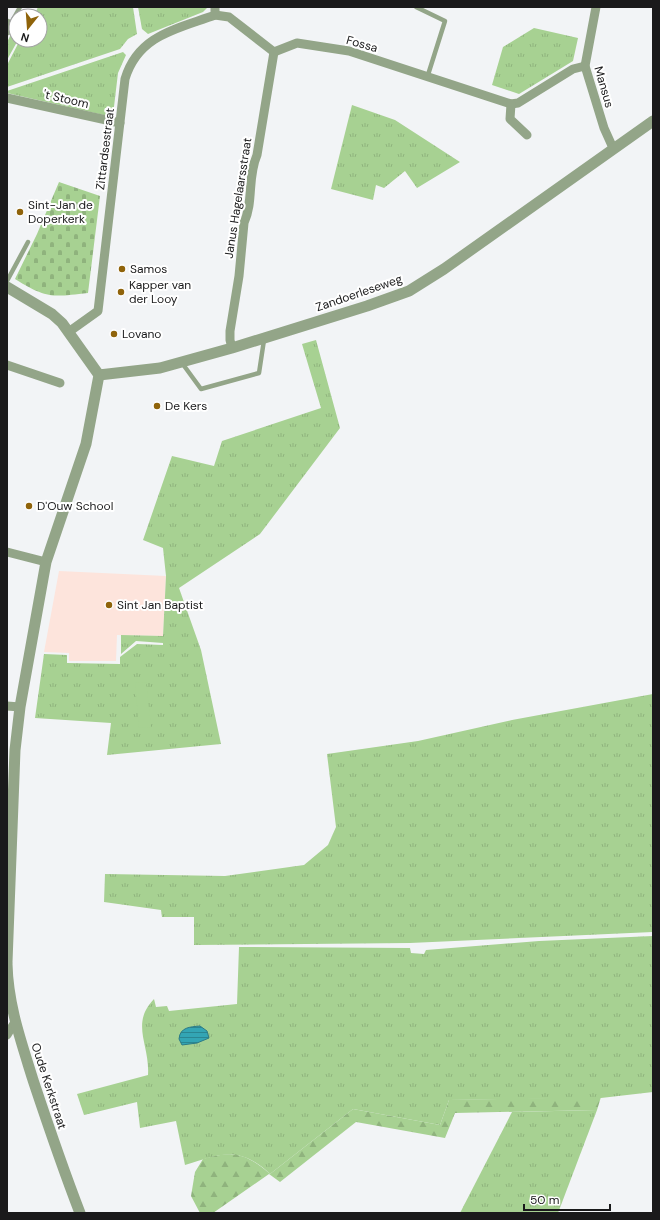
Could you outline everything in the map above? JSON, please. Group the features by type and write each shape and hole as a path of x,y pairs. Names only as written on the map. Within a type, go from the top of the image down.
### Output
{"street":[{"name":"Mansus","path":"596,7 585,66 604,128 613,148"},
{"path":"215,11 229,17 274,52"},
{"name":"Zittardsestraat","path":"70,331 98,311 125,79 128,68 138,53 153,38 215,11"},
{"name":"Fossa","path":"274,52 297,43 348,51 427,78 511,104"},
{"name":"Janus Hagelaarsstraat","path":"232,348 230,331 240,276 244,224 248,216 252,192 250,185 254,163 257,156 274,52"},
{"path":"527,135 510,119 511,104 518,103 573,69 585,66"},
{"name":"'t Stoom","path":"7,98 120,123"},
{"name":"Zandoerleseweg","path":"99,375 160,368 232,348 367,306 409,291 444,269 653,121"},
{"path":"7,287 52,314 70,331 99,375"},
{"path":"7,365 60,382"},
{"name":"Oude Kerkstraat","path":"80,1213 58,1156 15,1022 8,992 7,963 15,750 20,707 46,562 86,444 99,375"},
{"path":"7,552 46,562"},
{"path":"7,706 20,707"},
{"path":"7,1035 15,1022"}],"lane":[{"path":"416,7 445,21 427,78"},
{"path":"7,281 28,242"},
{"path":"181,362 201,390 260,373 264,338"}],"shaded area":[{"name":"Sint Jan Baptist","path":"59,571 166,576 163,636 117,635 116,661 69,661 69,653 44,652"}],"green space":[{"path":"133,7 137,34 128,39 120,49 7,87 7,65 16,48 48,48 48,8 38,8"},
{"path":"138,7 208,7 203,12 148,34 142,29"},
{"path":"534,28 578,38 573,61 519,94 492,85 503,47"},
{"path":"8,40 8,48 14,48 7,60"},
{"path":"123,52 126,55 118,73 113,115 108,116 7,93 7,91"},
{"path":"352,105 395,120 460,162 417,188 405,171 384,188 376,185 373,200 331,189"},
{"path":"59,182 100,196 88,293 58,296 50,295 26,286 15,279 37,234"},
{"path":"316,340 340,428 260,534 179,588 201,650 221,744 107,755 111,723 35,718 44,654 67,655 67,663 120,664 120,657 137,644 163,645 163,643 136,641 121,654 121,635 163,636 166,576 163,548 143,540 172,456 214,466 222,441 321,408 302,344"},
{"path":"146,682 151,727 139,728 135,683"},
{"path":"653,694 653,932 410,943 194,945 194,917 162,917 161,910 104,902 105,874 225,876 304,865 328,845 336,827 327,754 418,741 512,720"},
{"path":"653,936 653,1092 601,1098 449,1100 440,1125 353,1109 270,1174 249,1159 229,1154 220,1155 185,1165 176,1121 140,1128 137,1102 84,1115 77,1094 148,1075 148,1064 142,1026 143,1017 147,1008 154,999 156,1007 167,1006 169,1011 237,1004 239,947 410,948 411,953 424,954 426,950 539,941"},
{"path":"601,1097 597,1110 455,1113 445,1138 356,1122 280,1182 269,1174 213,1213 200,1213 191,1196 195,1172 203,1159 231,1154 239,1155 254,1162 270,1174 353,1109 440,1125 449,1100"},
{"path":"597,1110 558,1213 460,1213 512,1112"}],"water":[{"path":"200,1026 207,1031 209,1038 197,1043 182,1045 179,1039 181,1032 186,1028"}],"place":[{"name":"Sint-Jan de Doperkerk","path":"20,212"},
{"name":"Samos","path":"122,269"},
{"name":"Kapper van der Looy","path":"121,292"},
{"name":"Lovano","path":"114,334"},
{"name":"De Kers","path":"157,406"},
{"name":"D'Ouw School","path":"29,506"},
{"name":"Sint Jan Baptist","path":"109,605"}]}
